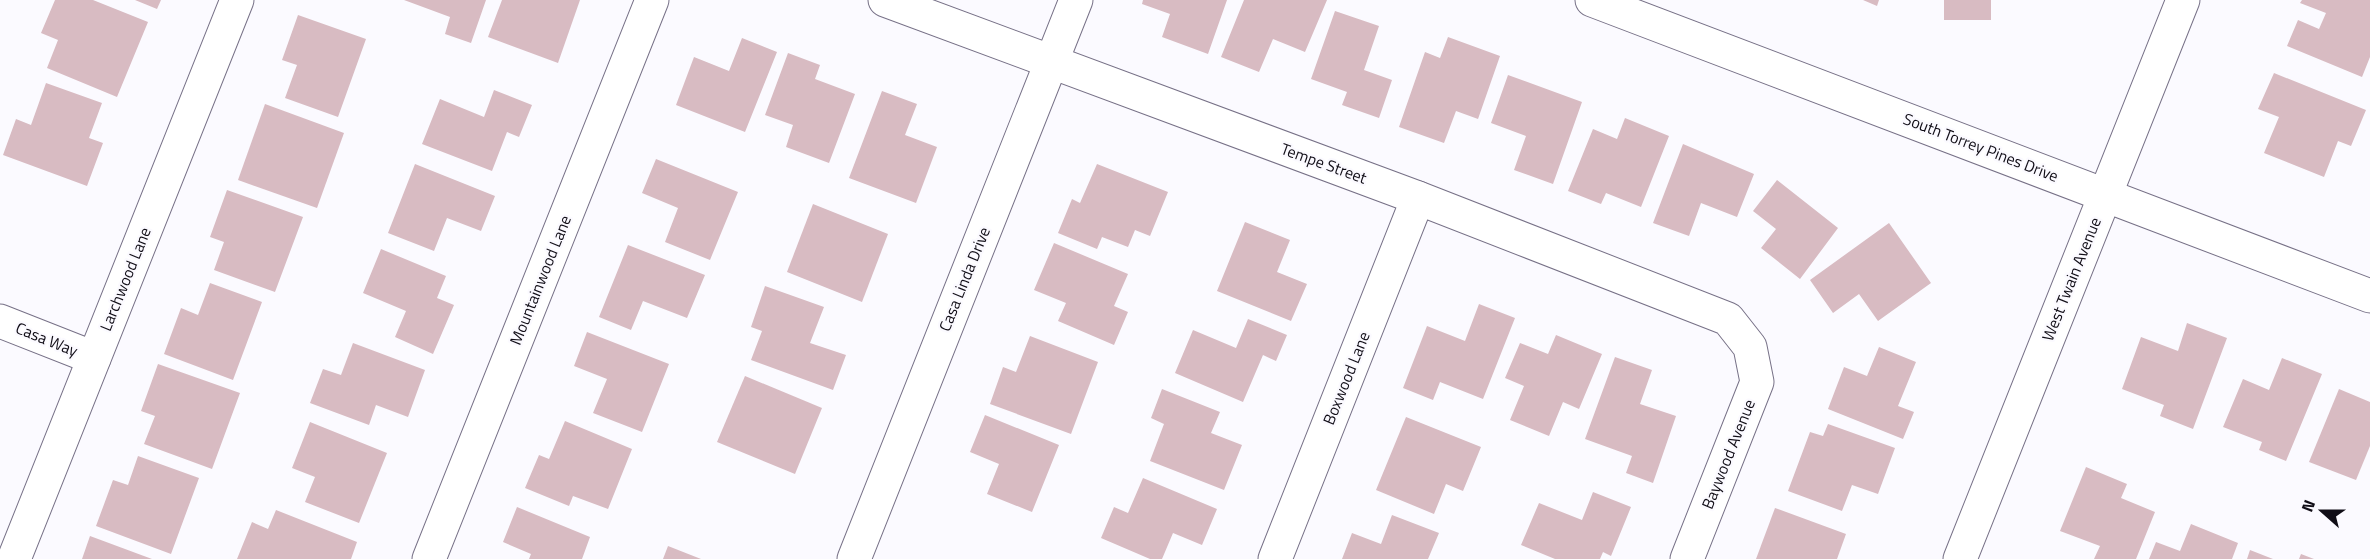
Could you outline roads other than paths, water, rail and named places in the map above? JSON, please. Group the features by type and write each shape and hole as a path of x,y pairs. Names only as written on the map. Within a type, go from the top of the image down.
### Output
{"street":[{"name":"Larchwood Lane","path":"14,559 237,0"},
{"name":"Mountainwood Lane","path":"429,559 652,0"},
{"name":"Tempe Street","path":"885,0 1418,198 1728,319 1750,347"},
{"name":"Casa Linda Drive","path":"854,559 1076,0"},
{"name":"South Torrey Pines Drive","path":"1592,0 2370,296"},
{"name":"West Twain Avenue","path":"1960,559 2183,0"},
{"name":"Boxwood Lane","path":"1275,559 1418,198"},
{"name":"Casa Way","path":"0,321 94,358"},
{"name":"Baywood Avenue","path":"1687,559 1757,382 1750,347"}]}
